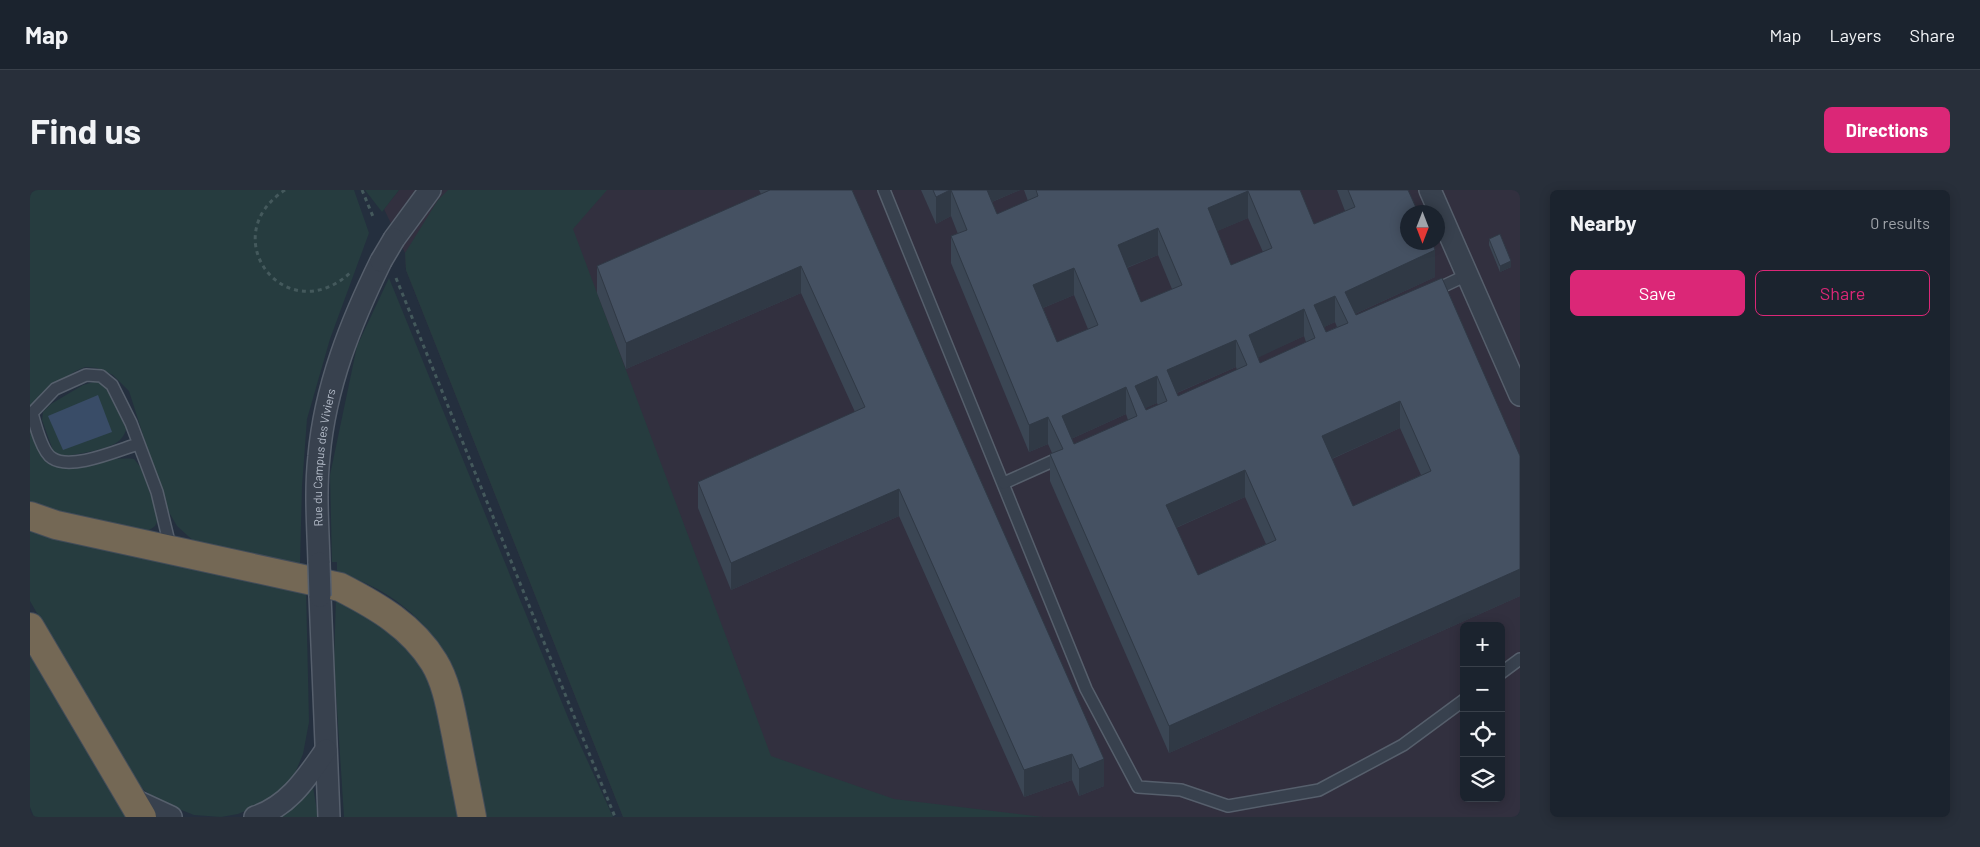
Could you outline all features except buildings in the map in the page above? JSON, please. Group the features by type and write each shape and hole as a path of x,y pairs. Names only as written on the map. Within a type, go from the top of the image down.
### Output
{"highway":[{"path":"30,516 56,525 340,587 395,619 418,640 435,663 449,698 472,817"},
{"path":"30,627 137,808"}],"street":[{"name":"Rue du Campus des Viviers","path":"329,817 316,498 318,456 323,424 344,341 381,261 430,190"},
{"path":"1430,190 1520,395"},
{"path":"255,817 288,800 307,778 326,750"},
{"path":"137,808 171,817"}],"lane":[{"path":"884,190 1086,689 1138,787 1181,790 1228,806 1319,790 1403,745 1460,703"},
{"path":"1422,296 1467,275"},
{"path":"138,444 76,462 63,463 51,458 40,440 32,413 55,389 86,375 101,376 112,385 131,423 157,492 171,551"},
{"path":"1004,483 1056,460"},
{"path":"1505,670 1520,659"}],"path":[{"path":"285,190 274,197 262,210 256,228 256,249 264,269 279,284 297,291 319,291 338,284 353,271"},
{"path":"362,190 374,219"},
{"path":"396,278 615,817"}],"shaded area":[{"path":"399,190 1520,190 1520,817 623,817 406,270 405,253 384,209"}],"green space":[{"path":"30,190 354,190 369,233 330,339 307,419 302,486 300,565 198,545 177,526 166,507 129,391 113,375 97,368 85,367 56,383 30,410"},
{"path":"365,190 399,190 382,212"},
{"path":"448,190 607,190 573,229 771,756 894,799 1043,817 623,817 406,270 405,253 438,200"},
{"path":"389,278 569,720 613,817 480,817 451,676 440,648 430,633 403,606 370,585 337,574 337,562 332,562 330,475 357,346"},
{"path":"97,381 106,385 127,426 124,435 120,440 101,449 61,457 55,456 42,420 43,412 51,404 83,385"},
{"path":"30,420 31,430 47,463 69,465 112,459 134,459 141,468 159,518 155,526 141,536 30,503"},
{"path":"30,527 65,542 306,588 309,722 303,754 293,778 276,794 257,806 238,814 221,817 194,815 159,801 144,790 129,773 30,601"},
{"path":"336,597 379,613 435,683 463,817 344,817 334,662"},
{"path":"30,656 127,817 34,817 30,807"},
{"path":"308,786 313,787 318,817 276,817"}],"water":[{"path":"98,395 112,432 63,450 48,416"}]}
